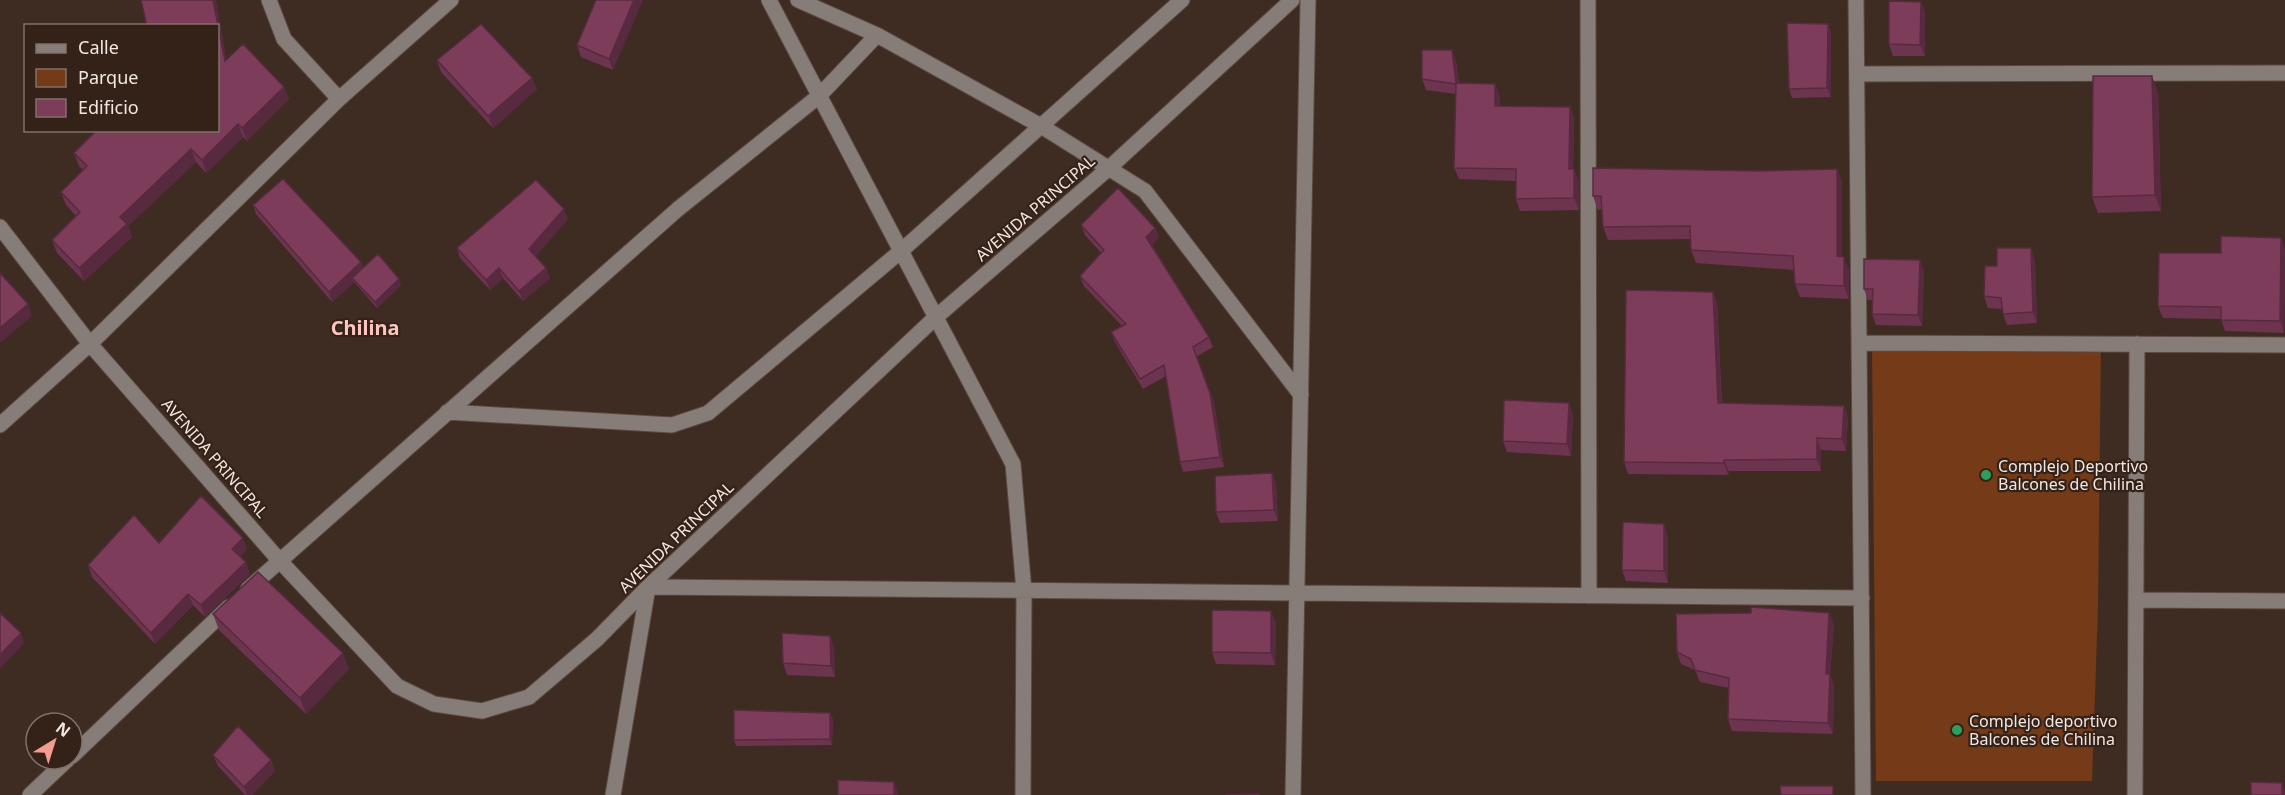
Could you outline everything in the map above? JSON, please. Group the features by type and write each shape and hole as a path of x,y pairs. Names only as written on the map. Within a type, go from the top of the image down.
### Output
{"street":[{"path":"269,0 284,39 339,99"},
{"path":"0,425 90,344 339,99 451,0"},
{"path":"769,0 1013,464 1024,591 1023,795"},
{"path":"798,0 877,34 1041,126 1144,191 1301,395"},
{"path":"447,412 672,425 708,413 901,251 1182,0"},
{"name":"AVENIDA PRINCIPAL","path":"0,226 90,344 279,560 397,686 434,704 482,711 529,697 597,639 648,587 936,318 1109,168 1292,0"},
{"path":"1293,795 1308,0"},
{"path":"1588,0 1589,596"},
{"path":"1856,0 1863,795"},
{"path":"84,745 279,560 678,209 819,96 877,34"},
{"path":"1857,74 2285,73"},
{"path":"1859,343 2285,345"},
{"path":"2135,795 2137,344"},
{"path":"613,795 648,587 1862,598"},
{"path":"2136,600 2285,601"},
{"path":"30,795 55,771"}],"green space":[{"name":"Complejo Deportivo Balcones de Chilina","path":"1872,343 2101,343 2098,607 2092,781 1876,781"}],"building":[{"path":"141,0 213,0 218,24 147,24"},
{"path":"596,0 634,0 609,59 577,45"},
{"path":"1889,1 1921,2 1920,45 1889,44"},
{"path":"1787,23 1828,24 1827,88 1789,89"},
{"path":"481,24 532,78 488,116 437,60"},
{"path":"219,30 225,61 243,44 284,87 242,128 238,124 202,160 191,149 120,217 127,224 79,268 52,240 80,212 61,192 87,166 74,153 95,132 219,132"},
{"path":"1422,50 1452,50 1456,84 1422,79"},
{"path":"2093,76 2152,76 2155,195 2092,197"},
{"path":"1456,83 1495,84 1495,106 1570,107 1569,169 1574,169 1574,198 1516,199 1516,169 1454,168"},
{"path":"1593,168 1758,171 1837,169 1837,256 1844,257 1844,286 1795,284 1793,256 1691,250 1690,226 1603,227 1601,196 1593,196"},
{"path":"283,179 361,262 329,292 253,205"},
{"path":"536,180 564,209 529,249 546,268 519,291 499,268 486,280 457,248"},
{"path":"1118,188 1155,228 1146,237 1209,337 1193,347 1210,393 1220,457 1180,462 1164,365 1140,379 1111,332 1126,324 1080,276 1104,250 1081,225"},
{"path":"2221,236 2281,238 2280,321 2221,320 2221,307 2158,306 2159,253 2221,253"},
{"path":"1997,248 2031,248 2033,312 2003,314 2001,298 1984,296 1985,266 1997,266"},
{"path":"378,254 399,279 375,302 352,278"},
{"path":"1864,259 1920,260 1918,315 1872,314 1873,289 1864,289"},
{"path":"0,273 28,304 0,328"},
{"path":"1626,290 1713,292 1718,403 1844,406 1842,439 1817,438 1817,459 1724,460 1724,463 1624,462"},
{"path":"1504,400 1569,403 1567,444 1503,441"},
{"path":"1272,473 1274,510 1216,512 1215,476"},
{"path":"201,496 243,538 232,549 246,562 201,605 188,594 151,633 88,565 134,515 159,543"},
{"path":"1623,522 1664,524 1664,571 1622,570"},
{"path":"258,572 343,653 300,698 213,614"},
{"path":"1751,607 1829,613 1826,674 1830,674 1828,723 1728,719 1729,678 1695,670 1691,659 1677,652 1676,614 1751,613"},
{"path":"1212,610 1271,611 1271,653 1212,652"},
{"path":"0,613 21,633 0,655"},
{"path":"782,633 830,636 831,666 783,663"},
{"path":"734,710 830,713 830,739 734,740"},
{"path":"238,726 271,760 244,787 213,755"},
{"path":"838,780 894,782 894,795 838,795"},
{"path":"2251,782 2282,783 2282,795 2251,795"},
{"path":"1780,786 1833,786 1833,795 1781,795"}],"place":[{"name":"Complejo Deportivo Balcones de Chilina","path":"1986,475"},
{"name":"Complejo deportivo Balcones de Chilina","path":"1957,730"}],"district":[{"name":"Chilina","path":"365,327"}]}
